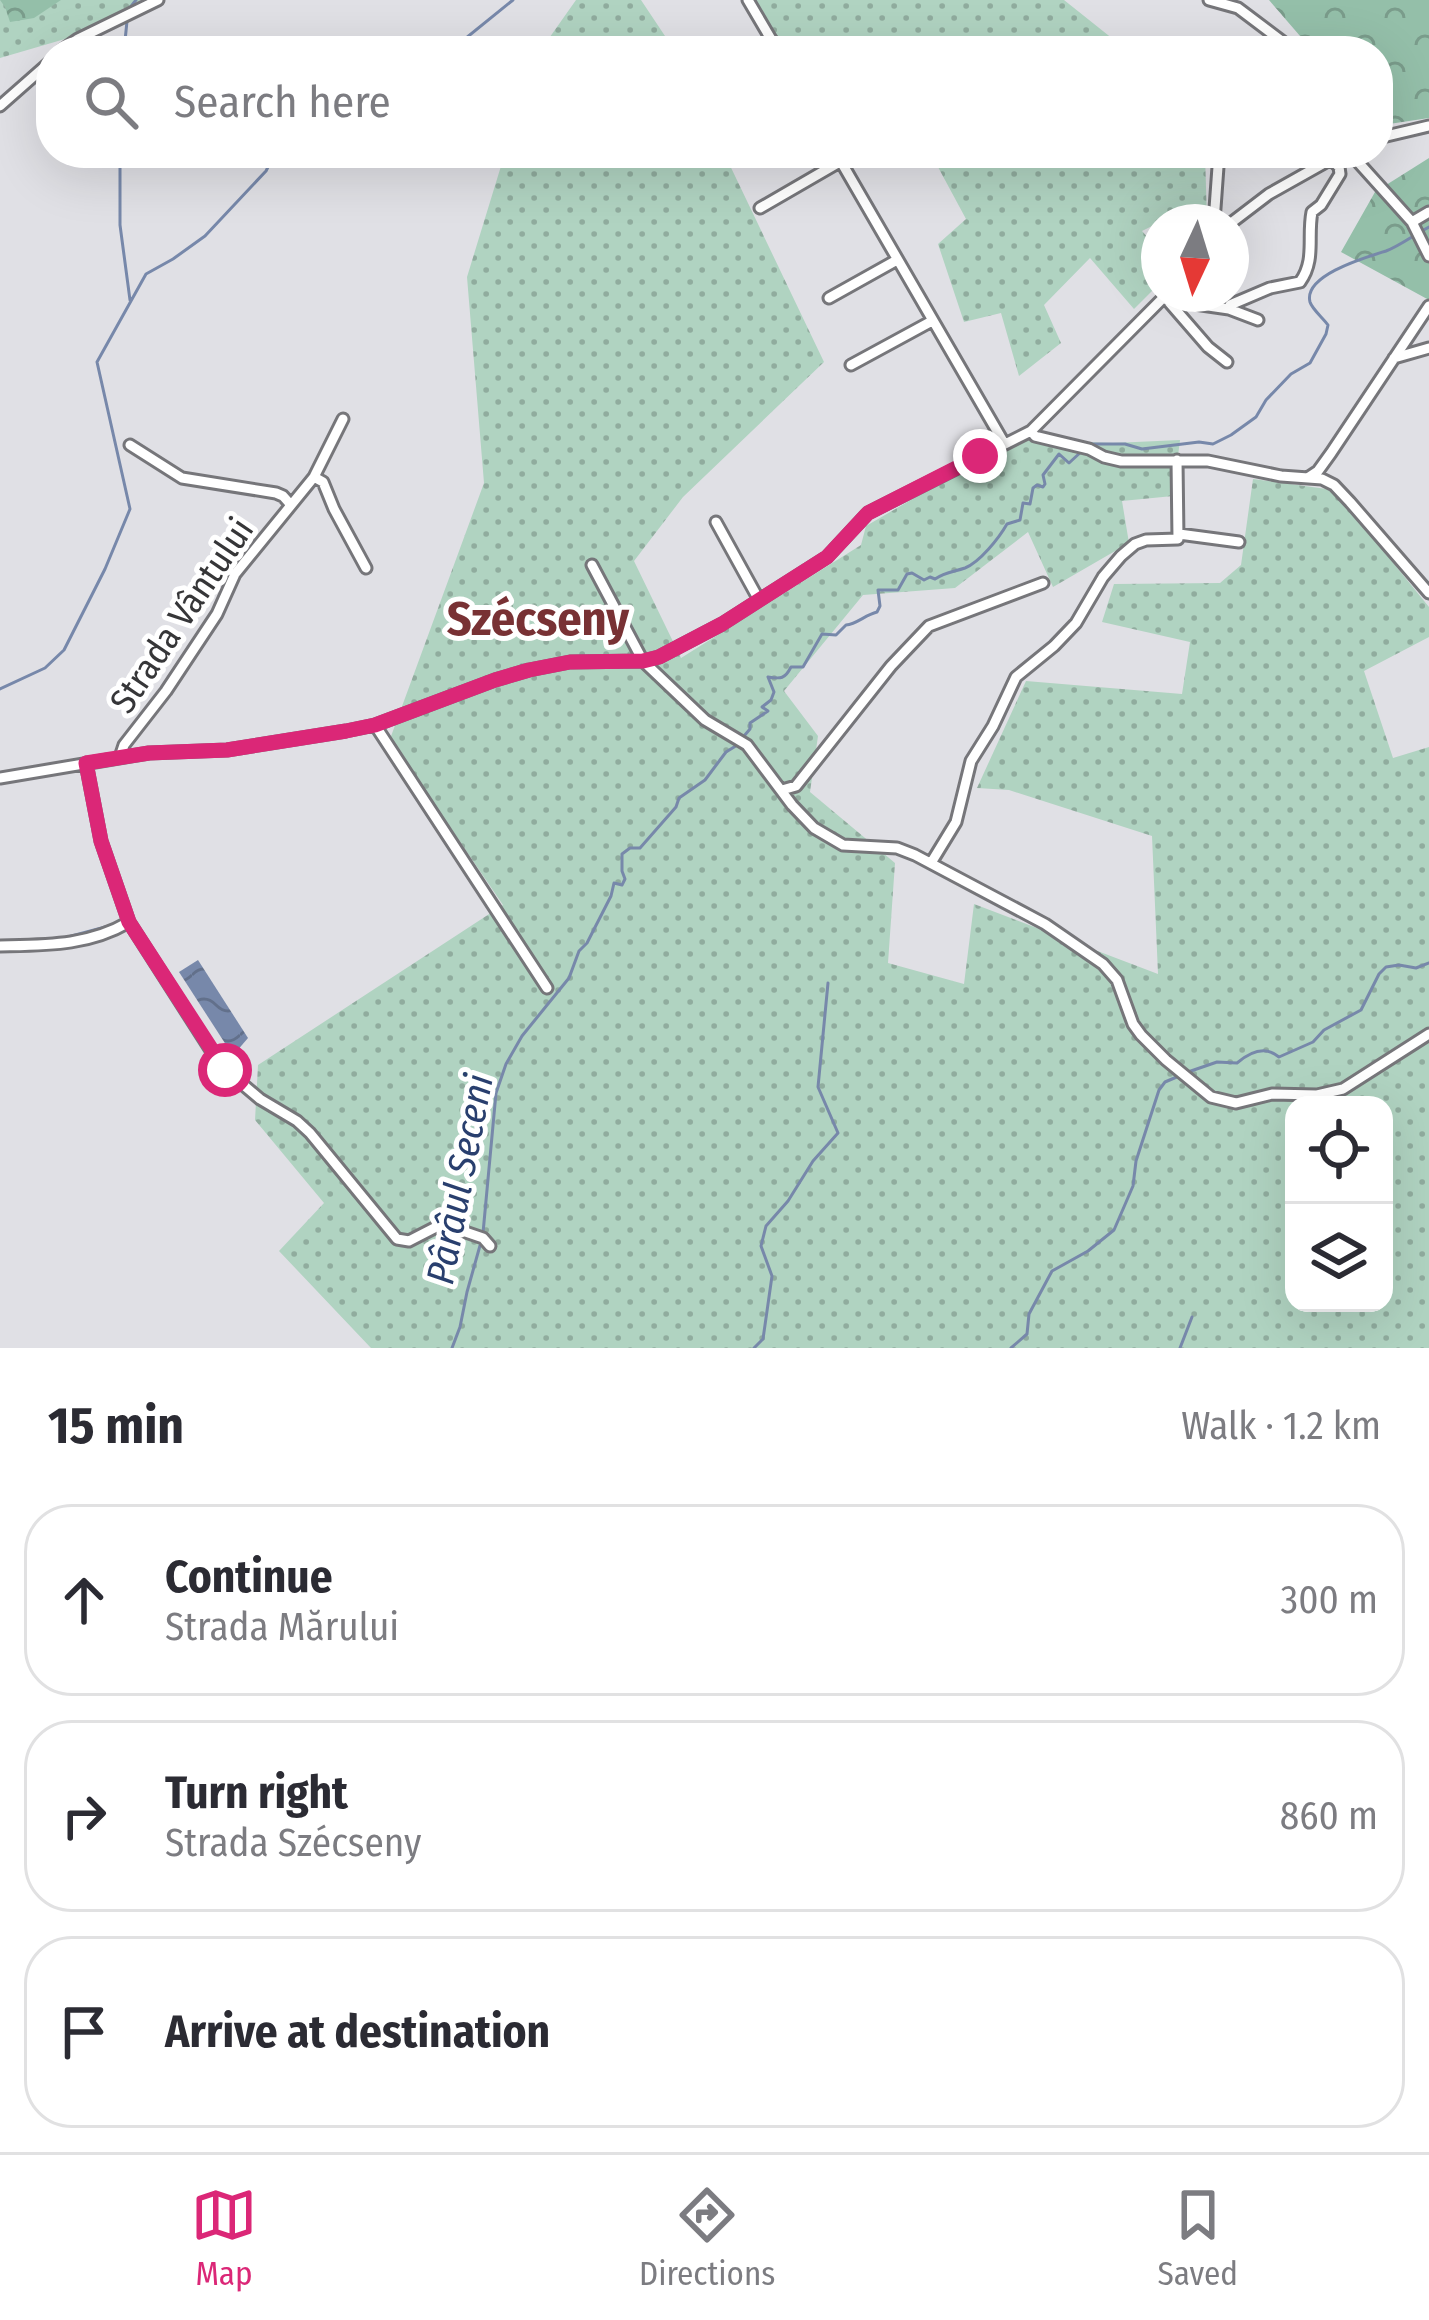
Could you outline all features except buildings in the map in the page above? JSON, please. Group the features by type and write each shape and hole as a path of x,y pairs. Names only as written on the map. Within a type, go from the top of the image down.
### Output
{"street":[{"path":"84,36 158,0"},
{"path":"748,0 770,36"},
{"path":"1209,0 1238,8 1275,36"},
{"path":"0,106 36,74"},
{"path":"1393,134 1429,126"},
{"path":"760,208 821,168"},
{"path":"844,168 1004,443"},
{"path":"1216,204 1219,168"},
{"path":"1249,209 1317,168"},
{"path":"1249,296 1304,279 1312,212 1321,205 1340,168"},
{"path":"1355,168 1412,222 1429,256"},
{"path":"1412,222 1429,212"},
{"path":"829,298 896,260"},
{"path":"1309,477 1331,453 1429,306"},
{"path":"0,778 149,753 227,750 375,725 529,670 570,662 643,661 667,654 831,554 868,513 1031,431 1152,312"},
{"path":"1179,312 1227,362"},
{"path":"1237,312 1258,320"},
{"path":"851,364 932,321"},
{"path":"1394,358 1429,348"},
{"name":"Strada Vântului","path":"120,757 217,614 235,574 314,477 343,418"},
{"path":"1031,431 1121,461 1208,460 1281,476 1322,479 1334,485 1429,593"},
{"name":"Strada Vântului","path":"130,445 182,478 276,493 291,505"},
{"path":"931,862 956,822 971,761 1016,677 1076,622 1103,577 1135,544 1178,539 1178,460"},
{"path":"314,477 323,482 366,568"},
{"path":"716,522 759,600"},
{"path":"1179,534 1239,542"},
{"path":"592,565 643,661 705,720 741,741 814,827 833,841 854,847 897,848 931,862 1045,924 1103,964 1117,980 1133,1024 1151,1046 1211,1097 1236,1103 1276,1094 1343,1089 1429,1034"},
{"path":"782,790 796,786 891,666 929,626 1043,583"},
{"path":"375,725 547,988"},
{"path":"86,763 101,841 129,922 220,1066 310,1133 397,1239 409,1241 442,1224 484,1240"},
{"path":"0,946 68,944 106,935 129,922"}],"green space":[{"path":"0,0 141,0 71,36 36,36 36,47 0,58"},
{"path":"0,0 61,0 34,18 10,22"},
{"path":"576,0 641,0 665,36 551,36"},
{"path":"746,0 1064,0 1109,36 776,36"},
{"path":"1269,0 1429,0 1429,118 1393,123 1393,36 1300,36"},
{"path":"1429,158 1429,300 1341,252 1375,192"},
{"path":"500,168 731,168 824,362 683,497 634,561 681,658 861,545 866,526 1023,440 1180,440 1173,496 1122,501 1129,543 1053,587 1028,532 955,588 863,595 784,691 818,736 810,792 895,863 888,963 964,984 974,904 1158,974 1152,836 1009,790 977,788 1026,681 1182,694 1190,642 1102,622 1114,584 1220,583 1241,565 1253,479 1334,490 1429,607 1429,637 1364,671 1393,758 1429,747 1429,1348 371,1348 279,1251 324,1203 255,1120 258,1065 503,905 390,739 484,483 467,277"},
{"path":"939,168 1205,168 1206,204 1141,204 1141,302 1134,309 1090,258 1044,305 1061,343 1019,376 1001,313 964,322 938,244 966,219"}],"water":[{"path":"198,960 248,1038 236,1052 230,1051 179,972"}],"waterway":[{"path":"128,10 136,0"},
{"path":"469,36 513,0"},
{"path":"126,36 127,21"},
{"path":"120,168 120,225 130,300"},
{"path":"0,689 45,668 64,650 130,509 97,362 146,274 205,236 268,168"},
{"name":"Pârâul Seceni","path":"1087,444 1142,449 1213,444 1231,435 1256,417 1291,374 1310,363 1328,325 1310,302 1316,283 1429,227"},
{"name":"Pârâul Seceni","path":"744,736 750,723 768,711 762,707 774,692 768,677 782,677 791,667 803,667 822,634 836,635 846,625 877,612 878,590 898,590 907,574 935,579 971,565 1007,524 1020,520 1023,503 1030,504 1033,488 1043,487 1043,475 1059,454 1069,463 1082,451"},
{"name":"Pârâul Seceni","path":"483,1233 496,1093 506,1064 522,1036 569,978 614,883 622,885 622,854 640,848 679,798 705,780 726,752 739,744"},
{"path":"64,938 109,926"},
{"path":"1188,1072 1217,1062 1237,1063 1258,1051 1279,1057 1313,1042 1324,1030 1361,1010 1386,967 1416,968 1429,963"},
{"path":"754,1348 763,1339 772,1276 761,1246 766,1226 838,1133 818,1087 828,983"},
{"path":"1011,1348 1027,1334 1029,1314 1052,1271 1114,1230 1133,1186 1136,1161 1159,1090 1179,1076"},
{"name":"Pârâul Seceni","path":"452,1348 481,1242"},
{"path":"1180,1348 1192,1317"}],"district":[{"name":"Szécseny","path":"538,618"}],"route":[{"path":"225,1070 129,922 101,841 86,763 149,753 227,750 346,731 529,670 570,662 659,657 722,624 827,557 868,513 980,456"}]}
